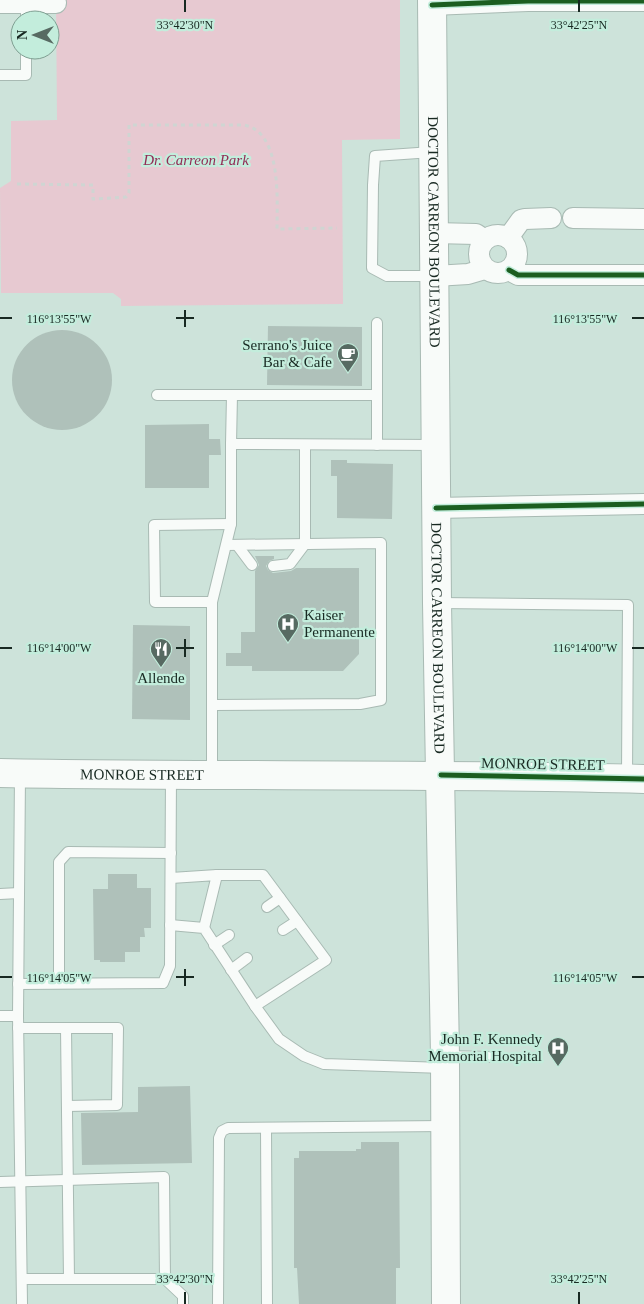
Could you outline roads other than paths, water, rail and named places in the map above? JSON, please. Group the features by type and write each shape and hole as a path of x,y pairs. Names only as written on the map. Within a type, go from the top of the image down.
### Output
{"main road":[{"name":"DOCTOR CARREON BOULEVARD","path":"432,2 436,603 441,775 446,1126 446,1304"},
{"name":"MONROE STREET","path":"10,773 636,778"}],"street":[{"path":"432,2 644,1"},
{"path":"0,3 20,10"},
{"path":"33,10 56,3"},
{"path":"508,238 521,220 551,218"},
{"path":"573,218 644,219"},
{"path":"434,233 476,234 484,240"},
{"path":"496,235 508,238 513,242 517,254 514,266 503,273 496,274 485,269 479,258 480,245 484,240 496,235"},
{"path":"434,276 468,274 485,269"},
{"path":"509,270 518,275 644,275"},
{"path":"436,508 644,504"}],"lane":[{"path":"0,75 26,75 26,60"},
{"path":"433,152 375,156 372,268 387,276 434,276"},
{"path":"377,323 377,445"},
{"path":"157,395 377,395"},
{"path":"212,776 212,602 232,545 232,395"},
{"path":"231,444 435,445"},
{"path":"273,566 290,564 305,544 305,445"},
{"path":"212,602 155,602 154,525 231,524"},
{"path":"213,705 360,704 381,700 382,543 232,545"},
{"path":"232,545 252,565"},
{"path":"436,603 628,605 636,778"},
{"path":"10,773 19,894 18,1028 22,1304"},
{"path":"18,984 163,983 170,966 171,775"},
{"path":"59,983 59,862 68,852 171,853"},
{"path":"217,875 204,928 279,1039 304,1056 324,1064 445,1062 489,1057"},
{"path":"171,878 262,875 326,960 255,1006"},
{"path":"0,894 19,894"},
{"path":"266,907 280,898"},
{"path":"283,930 297,921"},
{"path":"170,926 204,928"},
{"path":"214,945 229,935"},
{"path":"231,970 247,958"},
{"path":"0,1016 18,1016"},
{"path":"18,1028 118,1028 117,1105 67,1106"},
{"path":"66,1028 69,1279"},
{"path":"218,1304 219,1138 222,1131 228,1128 446,1126"},
{"path":"266,1128 267,1304"},
{"path":"0,1182 164,1177 165,1279"},
{"path":"22,1279 165,1279 183,1296 183,1304"}],"place":[{"name":"Serrano's Juice Bar & Cafe","path":"348,373"},
{"name":"Kaiser Permanente","path":"288,643"},
{"name":"Allende","path":"161,668"},
{"name":"John F. Kennedy Memorial Hospital","path":"558,1067"}],"park label":[{"name":"Dr. Carreon Park","path":"196,160"}]}
